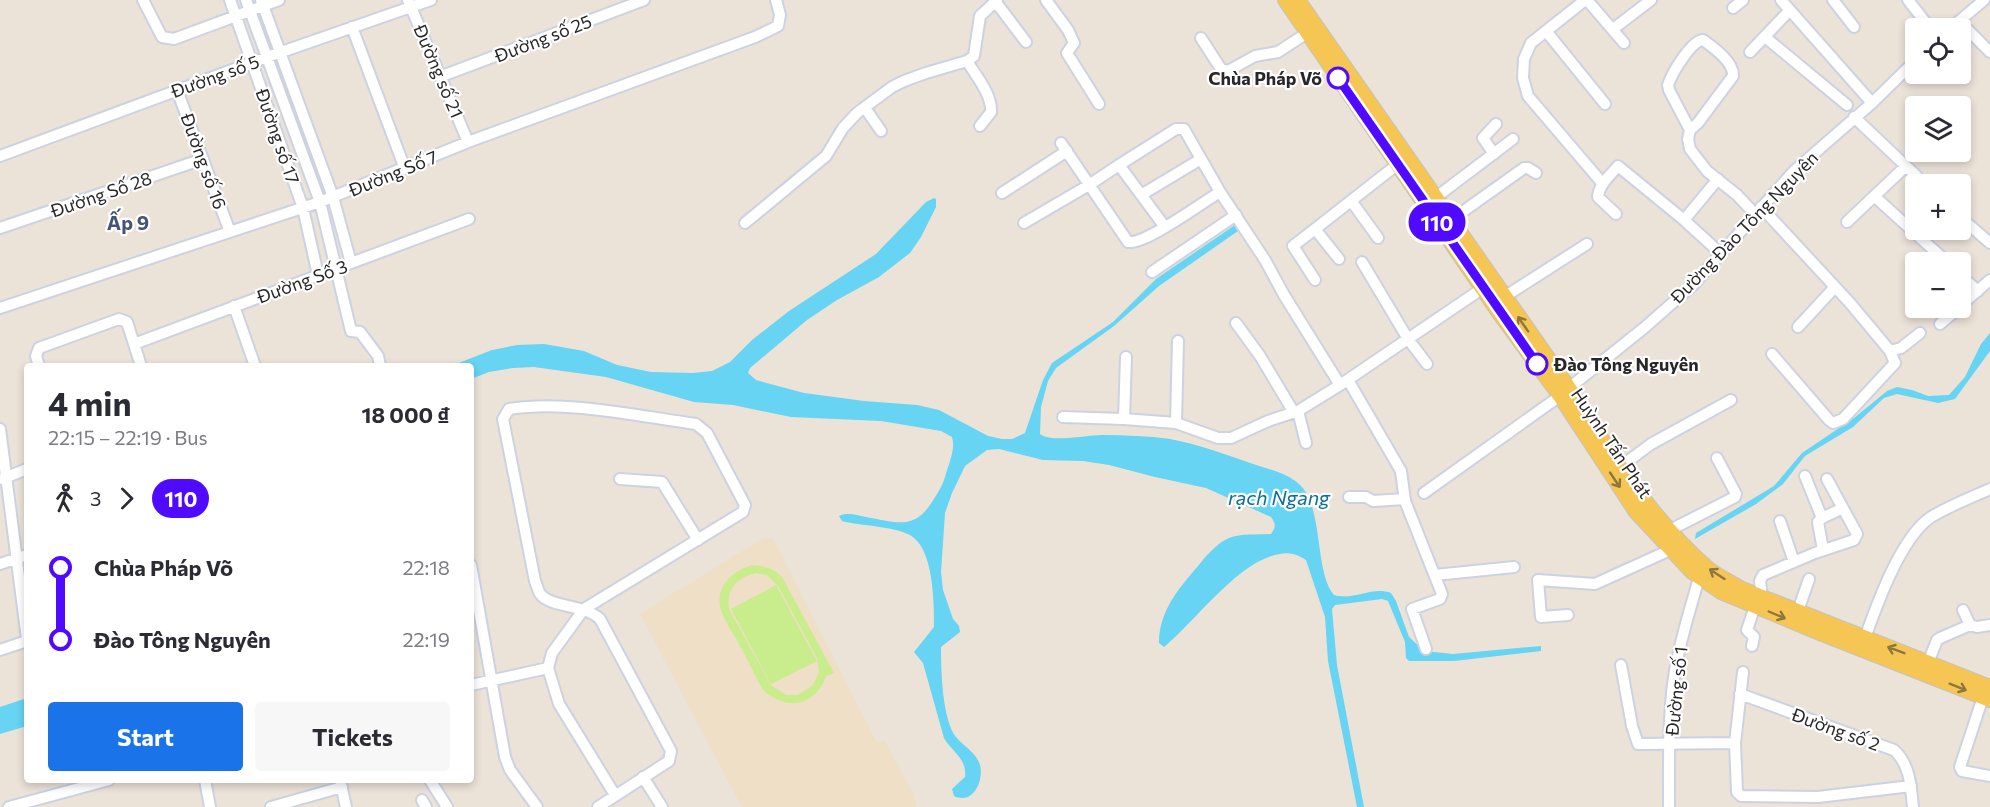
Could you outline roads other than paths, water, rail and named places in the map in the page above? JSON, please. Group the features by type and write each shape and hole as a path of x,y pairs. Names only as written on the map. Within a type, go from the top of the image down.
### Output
{"main road":[{"name":"Huỳnh Tấn Phát","path":"1285,0 1307,33 1435,198 1504,297 1636,512 1692,572 1721,592 1798,611 1928,663 1988,694"},
{"name":"Huỳnh Tấn Phát","path":"1298,0 1398,164 1483,288 1654,513 1670,530 1712,571 1758,601 1988,694"}],"street":[{"path":"143,0 162,37 174,39 236,16 248,5 279,0"},
{"name":"Đường số 17","path":"230,0 303,208 318,275"},
{"name":"Đường số 5","path":"0,156 177,90 265,52 280,52 352,27 409,3 431,0"},
{"name":"Đường số 25","path":"442,76 644,0"},
{"name":"Đường Số 7","path":"0,308 320,202 468,142 755,37 775,28 779,22 780,15 776,0"},
{"path":"1046,0 1068,30 1074,43 1067,53 1099,104"},
{"path":"1602,184 1528,96 1523,78 1524,58 1531,43 1585,0 1624,42"},
{"path":"1613,29 1651,0"},
{"path":"1733,8 1743,0"},
{"path":"1781,0 1872,103"},
{"path":"1833,0 1854,27"},
{"path":"1908,0 1922,18"},
{"path":"1963,18 1984,0"},
{"path":"745,223 826,156 843,128 865,108 904,81 967,61 975,52 980,16 996,1 1026,42"},
{"path":"262,3 333,197 351,263"},
{"name":"Đường số 21","path":"409,3 442,76 468,142"},
{"name":"Đường số 17","path":"248,5 320,202 335,269"},
{"path":"1750,52 1790,10"},
{"path":"352,27 405,169"},
{"path":"1546,31 1605,104"},
{"path":"1201,38 1221,69 1228,71 1254,56 1278,52 1307,33"},
{"path":"1765,37 1847,105"},
{"path":"1971,37 1990,52"},
{"path":"1690,130 1668,85 1692,45 1703,40 1729,64 1733,70 1733,76 1698,123 1690,130 1688,140 1690,148 1707,171 1758,210 1835,287 1890,351 1895,363 1844,419 1833,423 1772,354"},
{"path":"967,61 990,103 991,112 980,126"},
{"name":"Đường Đào Tông Nguyên","path":"1424,493 1564,392 1694,284 1794,171 1872,103 1905,71"},
{"name":"Đường số 16","path":"177,90 230,232"},
{"path":"865,108 881,131"},
{"path":"1854,117 1913,174"},
{"path":"1494,154 1484,138 1496,124"},
{"path":"1024,223 1180,128 1184,129 1284,295 1401,471 1405,499 1442,594 1440,599 1412,609 1426,649"},
{"path":"1435,198 1513,139"},
{"path":"1002,193 1064,147 1128,242 1138,241 1165,227 1220,192"},
{"name":"Đường Số 28","path":"0,228 203,159"},
{"path":"1141,195 1201,159"},
{"path":"1315,280 1293,246 1398,164"},
{"path":"1119,165 1165,227"},
{"path":"1616,214 1598,197 1602,184 1618,166 1720,253"},
{"path":"1847,222 1905,167"},
{"path":"1451,220 1524,168 1536,173"},
{"path":"1684,220 1718,179"},
{"path":"1874,196 1936,252"},
{"path":"1352,202 1378,238"},
{"path":"1152,272 1236,215"},
{"name":"Đường Số 3","path":"134,344 469,219"},
{"path":"1971,227 1990,243"},
{"path":"1316,229 1339,259"},
{"path":"1504,297 1587,244"},
{"path":"1362,261 1408,339 1427,364"},
{"path":"335,269 351,331 360,332 378,356 379,363"},
{"path":"1971,297 1990,280"},
{"path":"1971,285 1978,291"},
{"path":"1797,327 1835,287"},
{"path":"1063,417 1176,423 1222,439 1231,438 1295,411 1344,383 1483,288"},
{"path":"234,306 254,363"},
{"path":"1940,324 1947,318"},
{"path":"38,363 36,356 39,348 119,319 127,322 140,363"},
{"path":"1236,323 1295,411 1306,442"},
{"path":"1890,351 1901,348 1920,333"},
{"path":"1176,423 1178,341"},
{"path":"1124,419 1126,357"},
{"path":"1620,467 1651,444 1731,400"},
{"path":"598,807 669,761 671,751 603,623 585,609 550,601 541,595 535,581 503,419 505,413 510,409 532,405 557,405 696,424 707,433 744,502 743,512 585,609 552,653 548,668 560,704 615,795"},
{"path":"0,429 3,478 22,556 24,590"},
{"path":"1670,530 1735,497 1736,494 1717,458"},
{"path":"3,478 24,471"},
{"path":"1805,476 1822,518"},
{"path":"620,479 662,482 698,540"},
{"path":"1752,646 1754,637 1747,630 1758,601 1763,574 1854,540 1856,537 1857,534 1827,479"},
{"path":"1865,638 1879,597 1917,530 1930,518 1990,489"},
{"path":"1349,497 1366,497 1373,501 1405,499"},
{"path":"1823,550 1817,524 1822,518 1842,508"},
{"path":"1780,521 1794,562"},
{"path":"1568,615 1541,617 1538,580 1595,584 1671,550"},
{"path":"0,564 22,556"},
{"path":"1435,575 1514,567"},
{"name":"Đường số 1","path":"1669,807 1674,676 1699,578"},
{"path":"1798,611 1809,579"},
{"path":"474,581 505,757 510,770 537,807"},
{"path":"1963,610 1970,625"},
{"path":"1928,663 1937,640 1940,638 1970,625 1977,627 1990,625"},
{"path":"0,650 24,641"},
{"path":"1621,665 1632,726 1638,744 1735,743"},
{"path":"474,684 548,668"},
{"path":"1743,672 1735,743 1737,792 1741,796 1818,797 1911,786 1913,807"},
{"name":"Đường số 2","path":"1740,694 1894,750 1905,762 1911,786"},
{"path":"1988,694 1960,767 1962,771 1990,776"},
{"path":"643,777 662,807"},
{"path":"206,783 210,807"},
{"path":"432,783 447,807"},
{"path":"9,807 76,784"},
{"path":"271,807 341,784 346,807"}],"water":[{"name":"rạch Ngang","path":"936,199 936,207 910,253 879,277 807,320 750,368 748,373 756,380 804,393 917,405 939,410 988,436 1012,439 1025,433 1043,380 1052,363 1113,322 1156,279 1235,225 1238,231 1159,286 1114,326 1056,368 1048,381 1041,407 1040,434 1052,438 1111,435 1170,439 1212,450 1283,474 1299,484 1307,494 1316,523 1324,571 1334,595 1349,596 1377,591 1391,593 1409,637 1424,651 1453,654 1541,646 1541,651 1454,661 1409,661 1406,658 1405,642 1388,601 1382,599 1335,605 1332,609 1337,665 1364,807 1357,807 1328,661 1325,617 1306,560 1287,553 1265,559 1249,567 1164,647 1159,643 1166,611 1183,583 1205,558 1216,546 1234,536 1271,534 1275,526 1271,517 1206,488 1109,465 1083,461 1043,460 999,449 987,450 965,466 945,513 941,572 943,590 960,632 941,647 943,694 951,729 976,757 981,771 976,790 967,797 961,798 954,796 952,789 965,777 964,765 944,738 923,663 914,652 934,627 931,577 924,551 918,542 903,532 842,521 839,516 852,514 895,522 911,521 918,517 932,502 942,484 952,452 952,437 941,431 881,421 791,417 733,405 694,402 606,377 534,367 489,372 474,378 474,363 459,363 492,350 517,345 544,344 584,351 617,365 651,372 712,371 730,362 752,340 789,311 876,254 926,202"},
{"path":"1990,333 1990,351 1955,399 1938,403 1897,394 1884,398 1853,427 1805,456 1783,484 1756,504 1695,539 1696,533 1774,486 1802,453 1854,418 1887,391 1897,387 1928,396 1949,395 1965,377 1981,344"},
{"path":"24,699 24,727 0,734 0,707"}],"place":[{"name":"Chùa Pháp Võ","path":"1338,78"},
{"name":"Đào Tông Nguyên","path":"1537,364"}],"district":[{"name":"Ấp 9","path":"128,222"}]}
